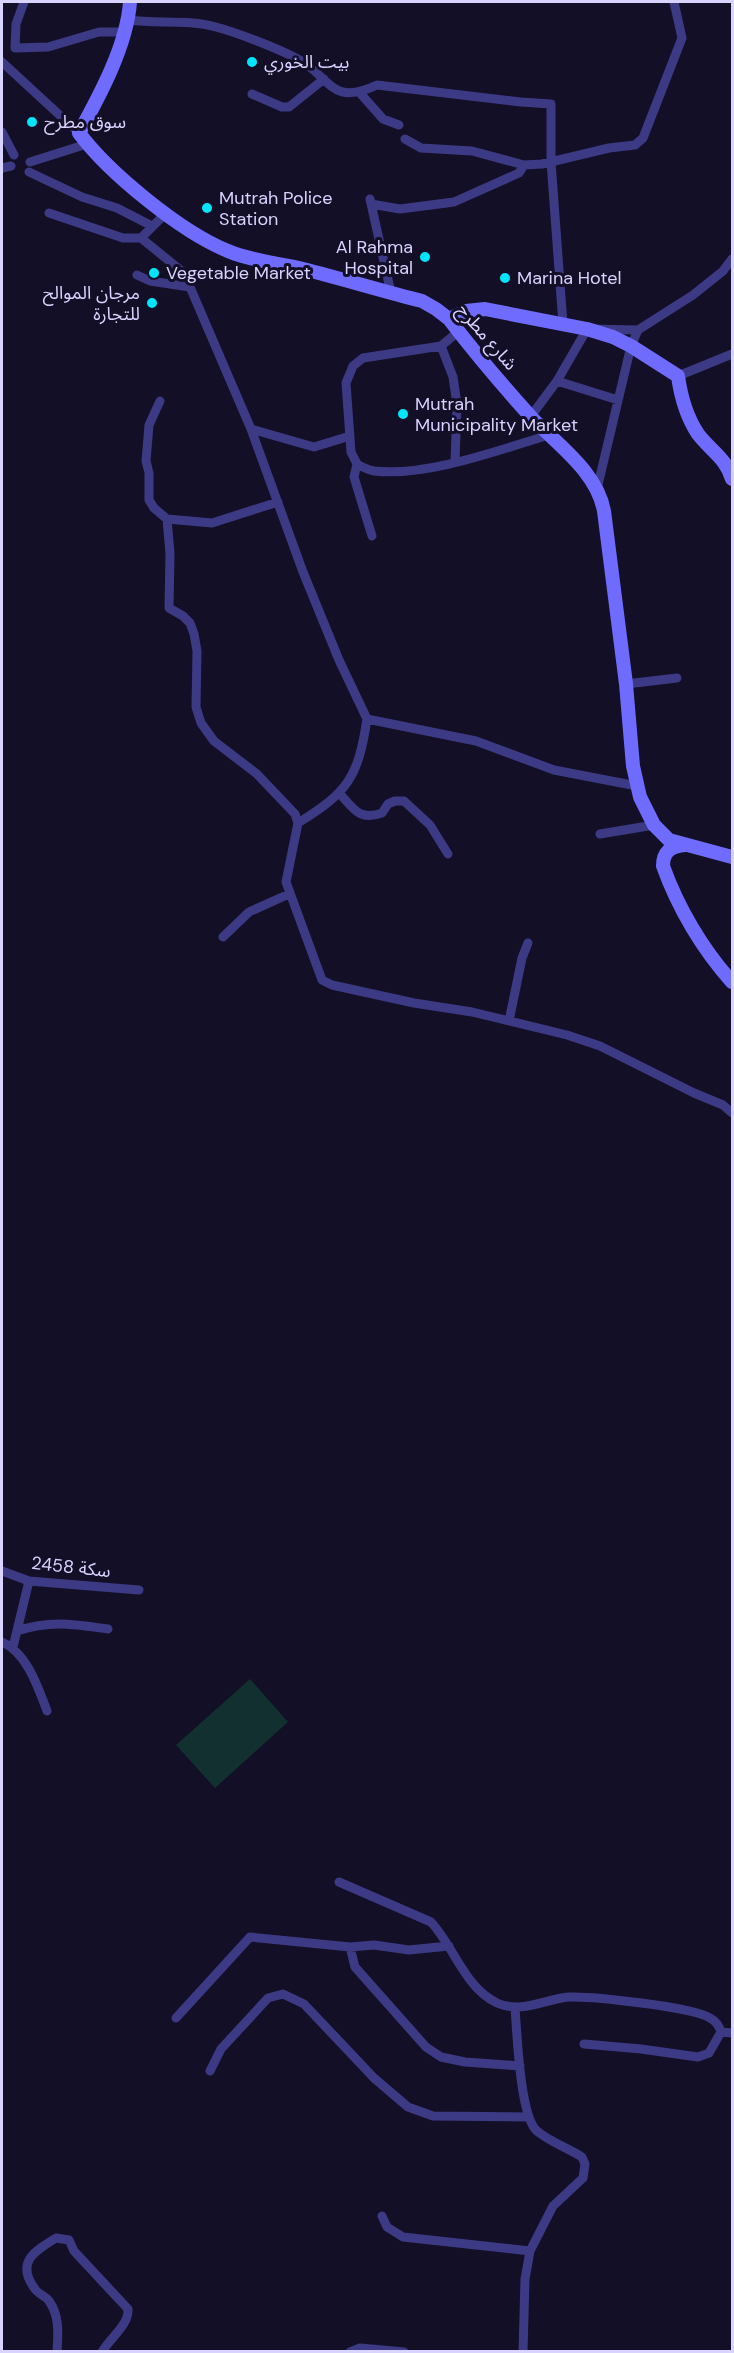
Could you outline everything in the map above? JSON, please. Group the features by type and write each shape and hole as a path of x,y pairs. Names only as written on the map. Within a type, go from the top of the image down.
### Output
{"main road":[{"path":"83,138 92,110 127,26 130,2"},
{"name":"شارع مطرح","path":"83,138 126,183 188,229 229,252 302,269 429,304 449,319 531,416 588,476 597,489 604,511 626,684 633,766 637,786 654,825 669,840 732,856"},
{"path":"449,319 466,311 478,309 587,329 613,337 631,346 678,376 683,406 699,434 728,466 732,479"},
{"path":"685,845 668,851 663,866 699,938 732,982"}],"street":[{"path":"24,2 16,24 15,48 48,47 127,26 215,27 296,57 339,91 360,93 377,85 551,104 551,162 563,324"},
{"path":"405,139 421,148 472,151 524,165 551,162 609,148 635,145 640,142 682,38 674,2"},
{"path":"2,62 83,138 30,167 82,197 117,208 152,226"},
{"path":"252,94 282,107 289,107 324,79"},
{"path":"360,93 383,119 399,125"},
{"path":"2,132 13,153 2,145"},
{"path":"391,293 370,202 400,209 454,202 519,173 524,165"},
{"path":"49,213 123,238 141,238 184,273 251,429 303,572 339,660 367,719 362,754 340,794 298,823"},
{"path":"141,238 166,213"},
{"path":"531,416 557,381 587,329 638,330 728,270 732,259"},
{"path":"137,275 150,281 190,287"},
{"path":"597,489 631,346 638,330"},
{"path":"372,536 354,477 357,464 351,452 346,382 353,366 363,358 441,346 459,332"},
{"path":"441,346 453,377 457,404 455,462"},
{"path":"678,376 732,354"},
{"path":"557,381 618,400"},
{"path":"160,401 148,425 146,461 150,472 149,500 167,519 212,523 278,502"},
{"path":"251,429 314,447 350,436"},
{"path":"357,464 373,471 418,469 455,462 549,435"},
{"path":"167,519 170,555 168,603 172,612 183,616 190,623 194,634 197,651 196,707 201,723 214,741 257,774 274,794 290,807 298,823 286,882 322,980 332,985 404,1001 472,1012 567,1035 600,1046 723,1105 732,1113"},
{"path":"626,684 677,678"},
{"path":"367,719 476,741 554,770 637,786"},
{"path":"340,794 360,815 366,817 382,813 388,804 395,801 404,801 430,825 448,854"},
{"path":"600,834 654,825"},
{"path":"223,937 249,912 289,894"},
{"path":"509,1021 522,958 528,943"},
{"name":"سكة 2458","path":"2,1570 30,1581 139,1590"},
{"path":"13,1647 30,1581"},
{"path":"16,1631 36,1625 61,1623 108,1629"},
{"path":"2,1642 13,1647 37,1683 47,1711"},
{"path":"339,1882 431,1922 472,1983 499,2004 515,2008 567,1997 590,1998 689,2011 710,2017 720,2025 721,2031 708,2053 698,2057 584,2044"},
{"path":"176,2018 250,1937 350,1947 374,1944 397,1949 419,1950 449,1946"},
{"path":"350,1947 355,1967 426,2046 441,2056 465,2062 520,2066"},
{"path":"210,2071 221,2049 268,1998 283,1994 304,2004 374,2078 408,2107 433,2116 528,2117"},
{"path":"515,2008 520,2066 528,2117 536,2131 582,2157 586,2171 583,2178 548,2212 530,2251 525,2279 523,2352"},
{"path":"721,2031 732,2033"},
{"path":"382,2216 387,2227 403,2237 530,2251"},
{"path":"57,2352 58,2326 55,2312 49,2300 35,2290 27,2272 27,2264 31,2255 56,2238 69,2240 74,2251 128,2308 128,2314 122,2327 109,2339 102,2352"},
{"path":"350,2352 360,2348 404,2352"}],"green space":[{"path":"250,1679 288,1722 215,1788 176,1745"}],"place":[{"name":"بيت الخوري","path":"252,62"},
{"name":"سوق مطرح","path":"32,122"},
{"name":"Mutrah Police Station","path":"207,208"},
{"name":"Al Rahma Hospital","path":"425,257"},
{"name":"Vegetable Market","path":"154,273"},
{"name":"Marina Hotel","path":"505,278"},
{"name":"مرجان الموالح للتجارة","path":"152,303"},
{"name":"Mutrah Municipality Market","path":"403,414"}]}
